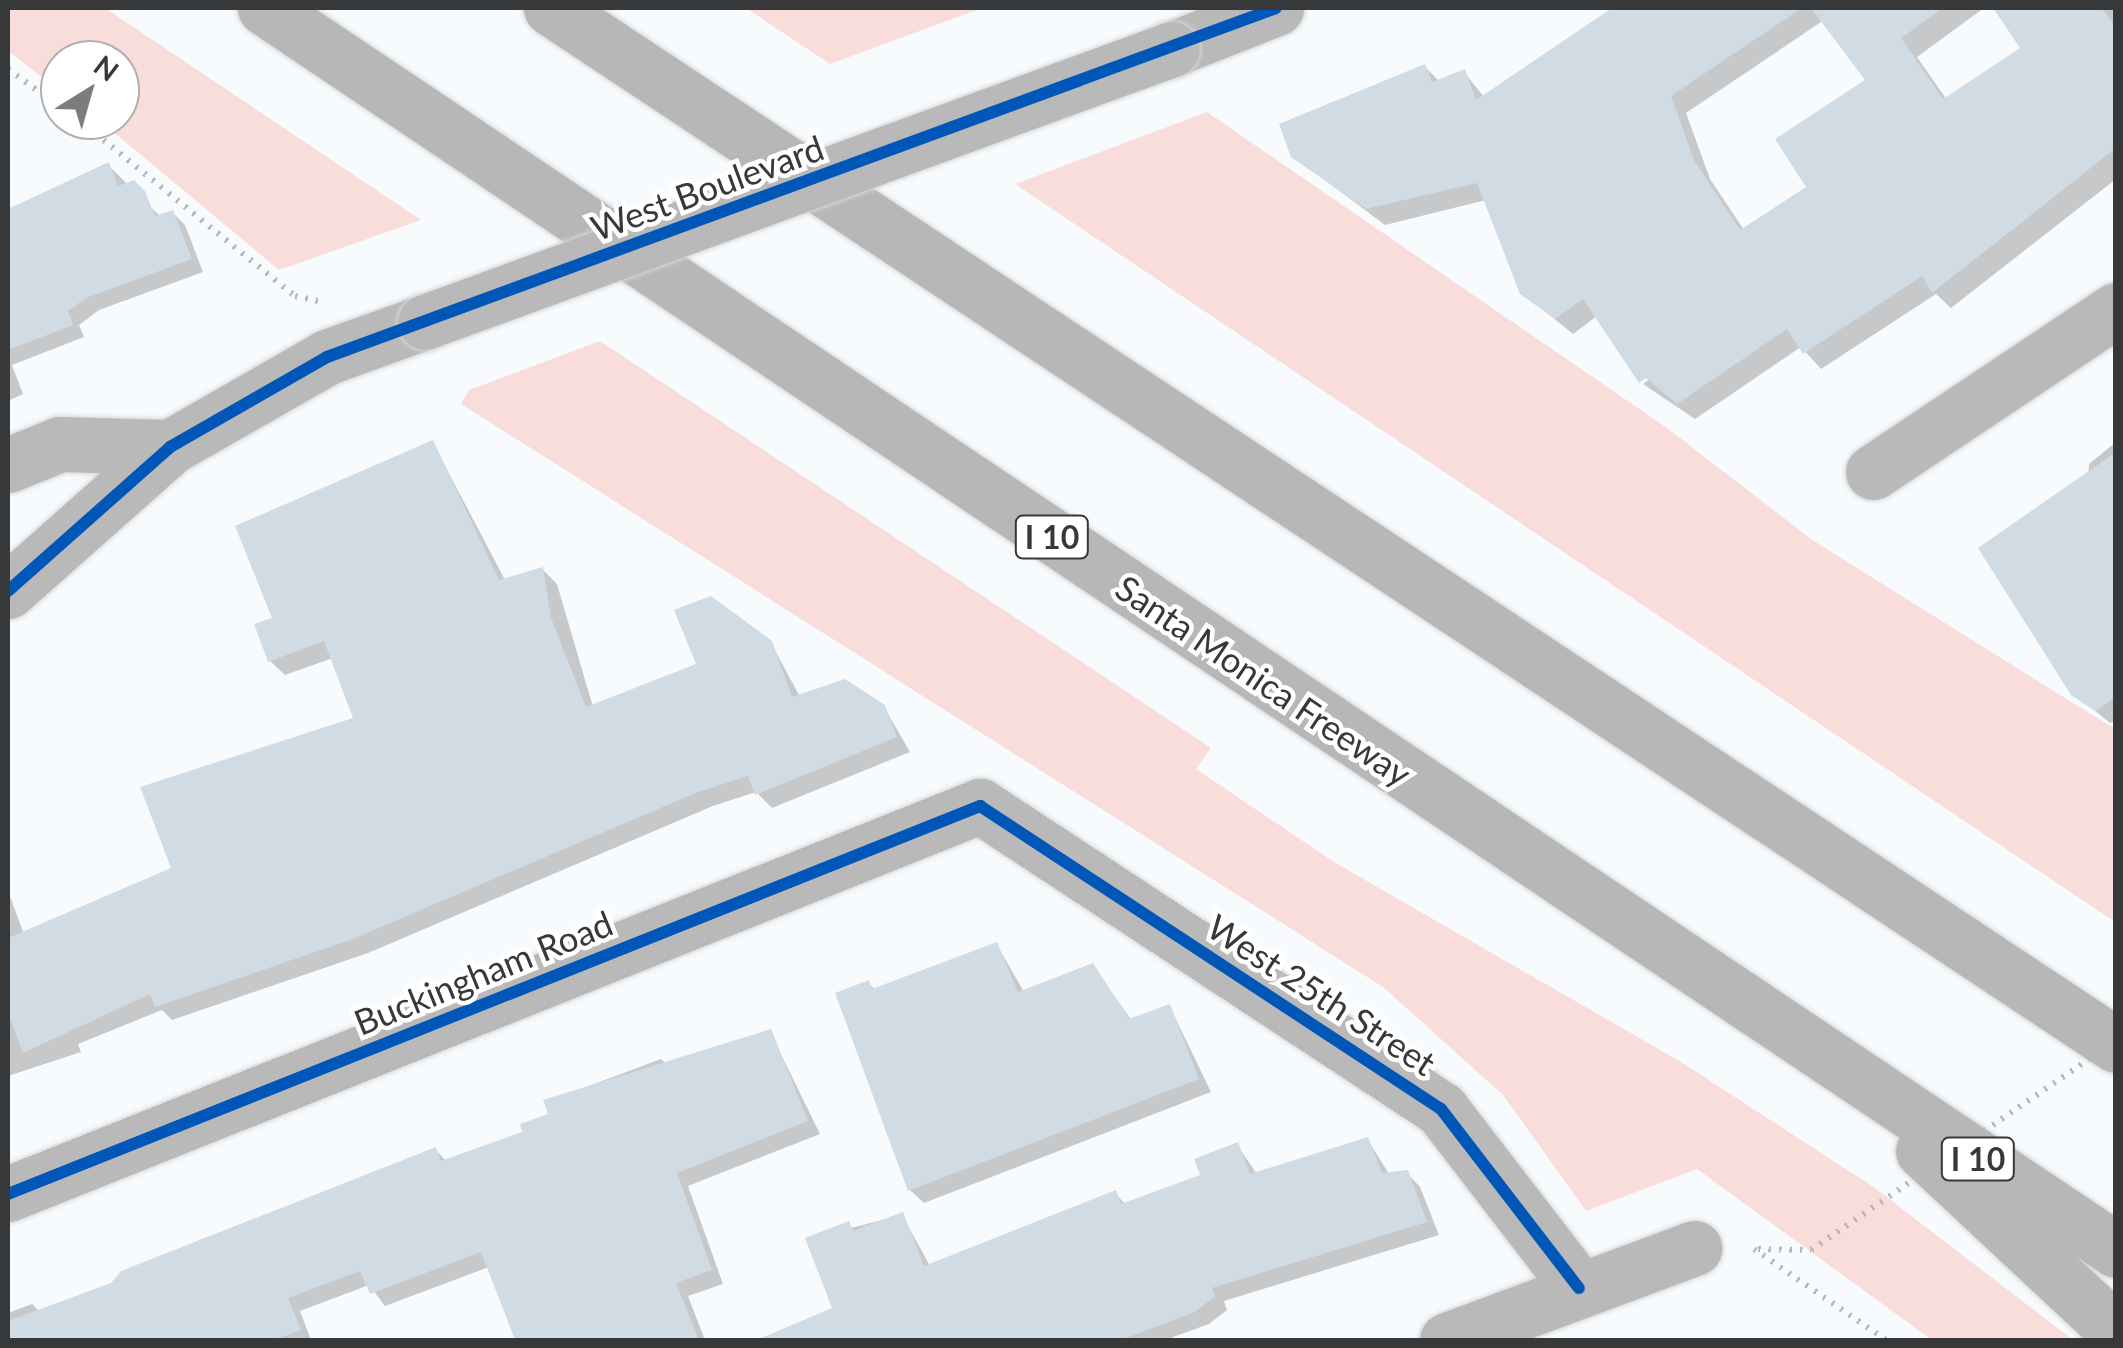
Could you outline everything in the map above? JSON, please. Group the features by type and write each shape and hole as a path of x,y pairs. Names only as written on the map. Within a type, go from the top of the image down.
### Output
{"highway":[{"name":"Santa Monica Freeway","path":"265,8 2116,1250"},
{"path":"551,8 2116,1042"},
{"path":"1840,1067 2061,1289 2116,1331"}],"street":[{"name":"West Boulevard","path":"170,447 327,357 1276,8"},
{"path":"1873,472 2116,310"},
{"path":"8,464 60,444 170,447"},
{"path":"8,590 170,447"},
{"name":"Buckingham Road","path":"8,1194 980,806"},
{"name":"West 25th Street","path":"980,806 1440,1108 1580,1288"},
{"path":"1448,1340 1694,1248"}],"path":[{"path":"8,69 40,92"},
{"path":"104,140 295,296 332,304"},
{"path":"1694,1248 1812,1250 2116,1042"},
{"path":"1754,1249 1886,1340"}],"shaded area":[{"path":"8,8 105,8 421,220 279,270 123,140 140,140 140,40 40,40 40,76 8,51"},
{"path":"746,8 982,8 830,64"},
{"path":"1207,112 1667,428 1811,539 2115,729 2115,922 1015,184"},
{"path":"600,341 1211,748 1196,769 1334,862 1681,1062 1875,1188 2073,1340 1932,1340 1697,1169 1586,1211 1503,1095 1383,987 461,404 469,390"}],"building":[{"path":"1612,8 1802,8 1671,96 1694,160 1740,230 1806,187 1775,139 1865,80 1811,8 1943,8 1901,38 1943,99 2020,48 1993,8 2102,8 2116,27 2116,148 1932,293 1922,276 1803,354 1787,329 1677,404 1646,378 1639,383 1583,299 1555,319 1520,294 1477,183 1366,209 1291,157 1279,124 1425,64 1432,82 1465,69 1476,100"},
{"path":"109,162 118,186 134,180 145,191 155,216 173,210 192,259 86,298 68,311 73,325 8,350 8,209"},
{"path":"433,440 499,580 543,567 551,618 586,707 696,664 674,610 711,596 772,641 792,697 845,679 885,705 897,737 755,795 748,776 698,792 353,939 155,1007 150,994 23,1053 8,1013 8,938 171,868 140,787 353,718 324,641 268,662 254,624 272,618 235,526"},
{"path":"2116,452 2116,697 2095,711 2071,695 1978,548"},
{"path":"997,942 1018,992 1093,963 1129,1019 1170,1004 1199,1079 908,1191 835,993 869,980 872,989"},
{"path":"771,1029 808,1121 677,1173 712,1270 676,1283 699,1340 515,1340 481,1252 370,1294 360,1271 288,1298 301,1330 274,1340 8,1340 8,1321 111,1283 121,1271 436,1147 441,1161 522,1132 520,1124 548,1114 543,1100"},
{"path":"1368,1137 1382,1173 1408,1170 1427,1222 1212,1288 1215,1296 1195,1312 1121,1340 757,1340 832,1308 805,1238 849,1221 853,1231 903,1212 924,1266 1116,1190 1121,1204 1200,1175 1194,1159 1238,1142 1250,1174"}],"cycle path":[{"path":"8,591 170,447 327,357 1276,8"},
{"path":"8,1194 980,806 1441,1109 1579,1288"}]}
